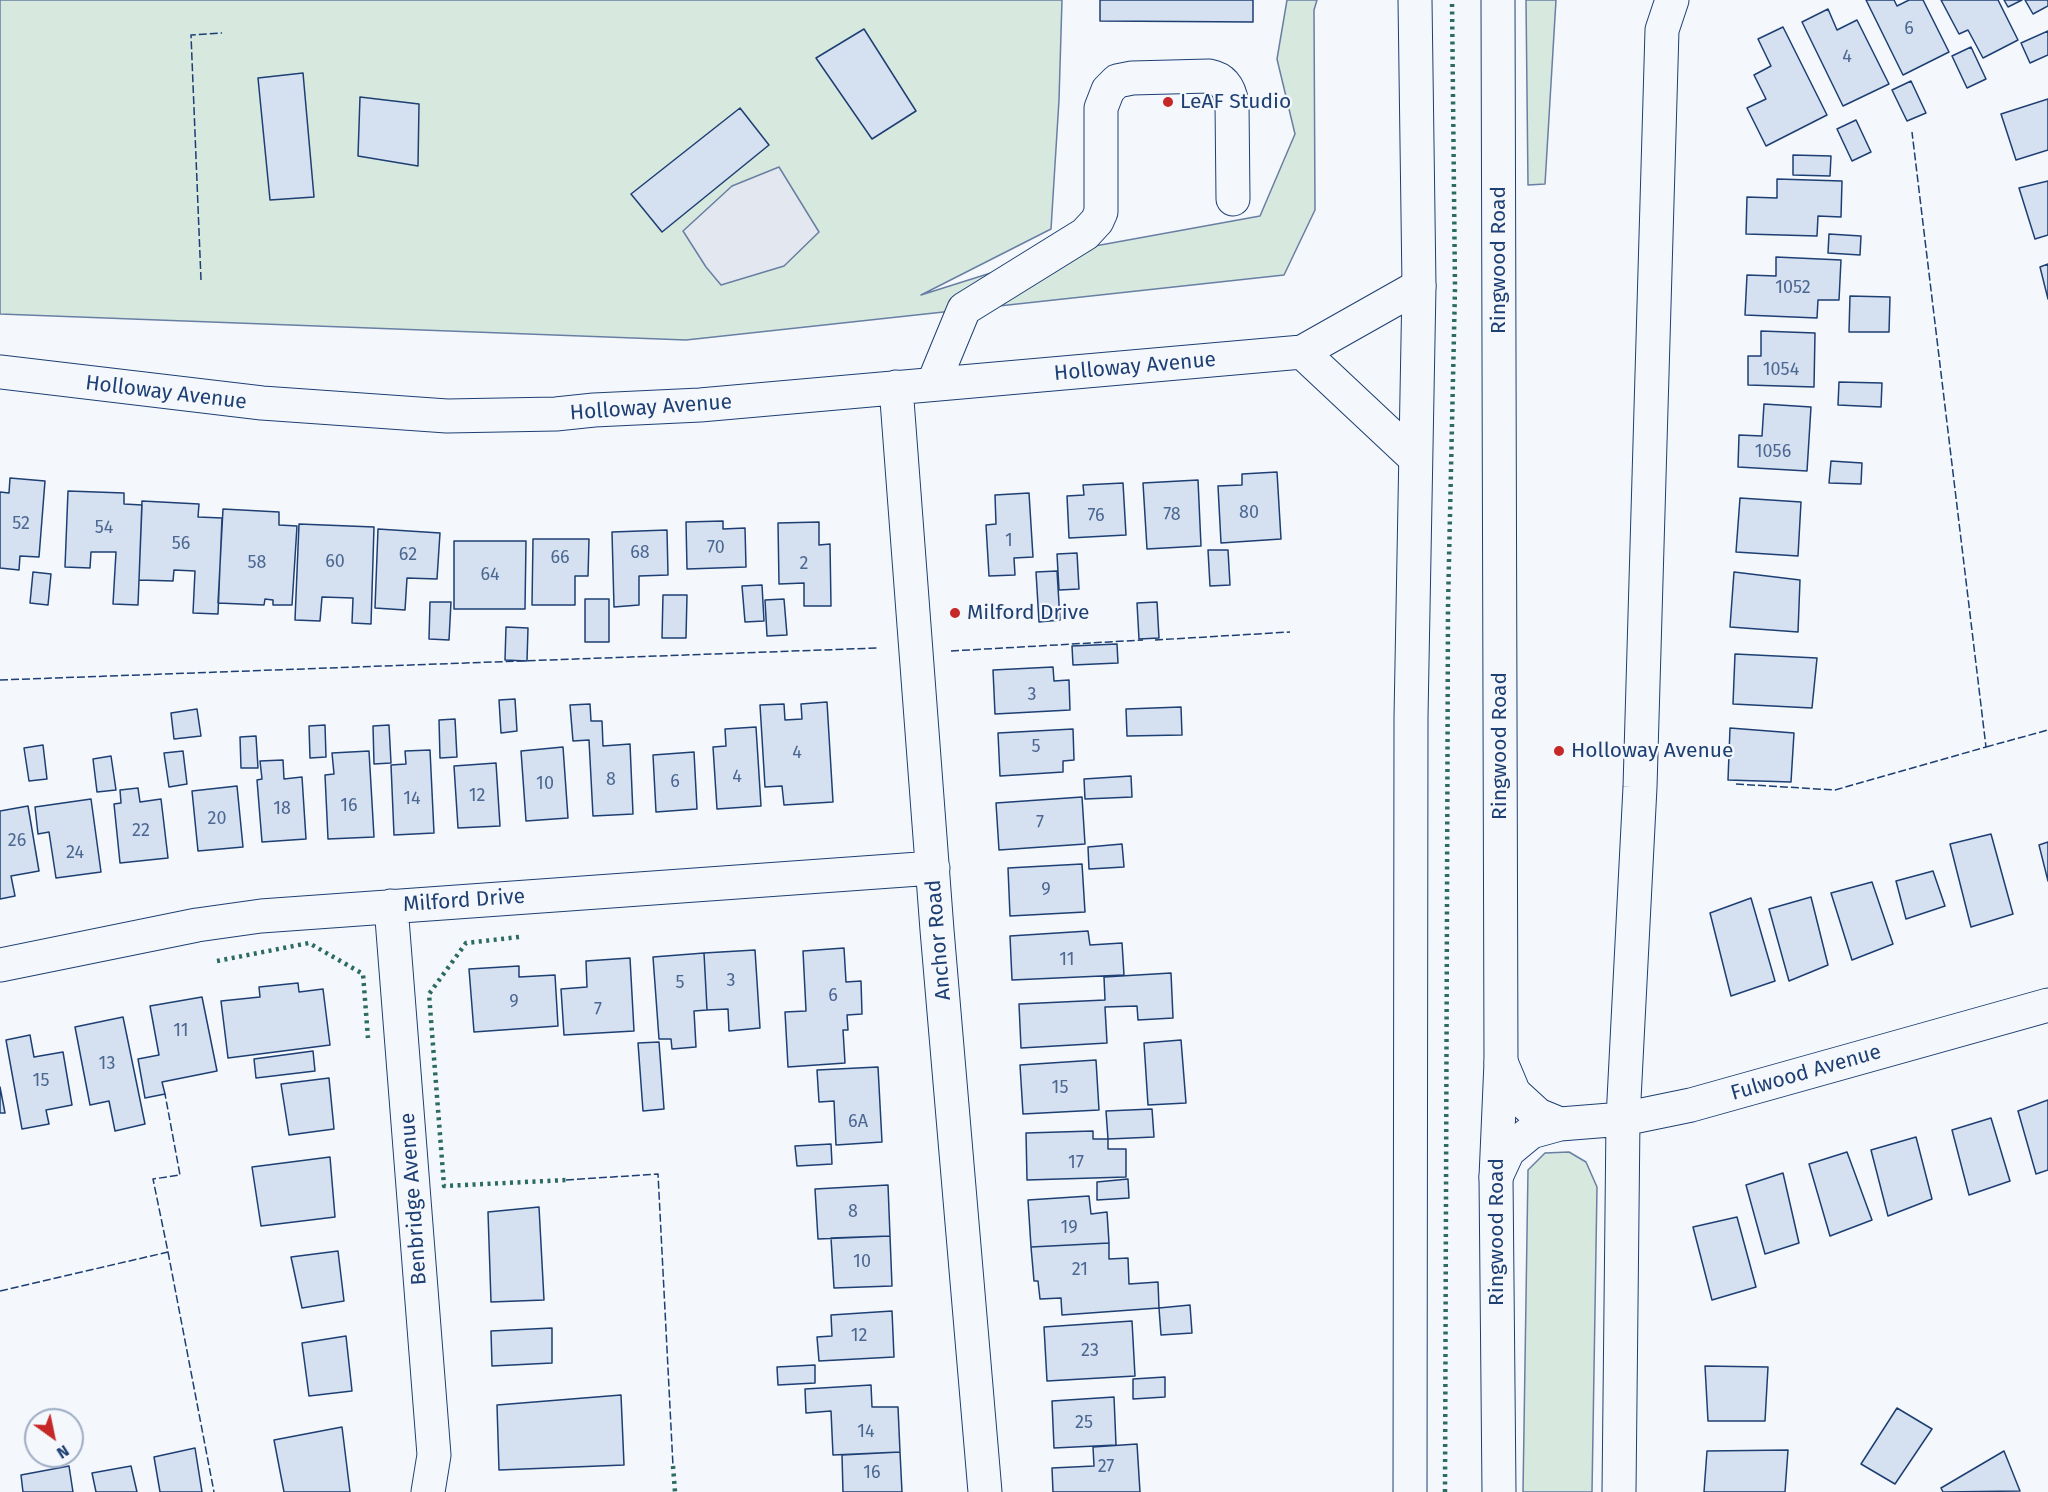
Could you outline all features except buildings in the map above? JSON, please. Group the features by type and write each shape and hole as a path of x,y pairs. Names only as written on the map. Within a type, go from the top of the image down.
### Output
{"main road":[{"path":"1410,1492 1411,717 1419,286 1415,0"},
{"name":"Ringwood Road","path":"1498,0 1501,1062 1496,1177 1499,1492"},
{"path":"1619,1492 1623,1119 1640,787 1662,30 1672,0"},
{"path":"933,384 964,309 1085,234 1097,221 1101,212 1101,108 1108,90 1118,81 1132,78 1209,76 1217,78 1224,84 1230,92 1232,104 1233,199"},
{"name":"Holloway Avenue","path":"0,372 262,404 447,416 556,414 700,405 1302,352 1419,286"},
{"path":"1302,352 1415,458"},
{"name":"Anchor Road","path":"896,387 985,1492"},
{"name":"Milford Drive","path":"0,965 197,925 261,916 933,868"},
{"name":"Benbridge Avenue","path":"391,906 434,1455 428,1492"},
{"name":"Fulwood Avenue","path":"1496,1177 1508,1151 1531,1132 1560,1124 1623,1119 1691,1105 2048,1005"},
{"path":"1501,1062 1514,1094 1538,1115 1560,1124"}],"shaded area":[{"path":"0,0 1062,0 1059,100 1051,229 921,295 1051,254 1260,216 1295,134 1277,59 1287,0 1317,0 1314,10 1315,210 1284,275 686,340 0,314"},
{"path":"1526,0 1556,0 1545,184 1528,185"},
{"path":"779,167 819,232 784,266 721,285 706,267 683,231 732,186"},
{"path":"1569,1152 1586,1162 1597,1187 1592,1492 1523,1492 1528,1170 1545,1153"}],"hedge":[{"path":"1445,1492 1448,606 1455,288 1452,0"},
{"path":"519,937 466,943 429,994 444,1186 566,1180"},
{"path":"217,961 309,943 363,974 368,1038"},
{"path":"673,1466 675,1492"}],"fence":[{"path":"201,280 191,35 222,33"},
{"path":"1736,784 1835,790 1986,747 1912,132"},
{"path":"1155,640 1290,632"},
{"path":"951,651 1143,640"},
{"path":"0,680 877,648"},
{"path":"1986,747 2048,730"},
{"path":"0,1291 168,1252 153,1179 180,1175 165,1094"},
{"path":"566,1180 658,1174 673,1466"},
{"path":"168,1252 214,1492"}],"place":[{"name":"LeAF Studio","path":"1168,102"},
{"name":"Milford Drive","path":"955,613"},
{"name":"Holloway Avenue","path":"1559,751"}]}
